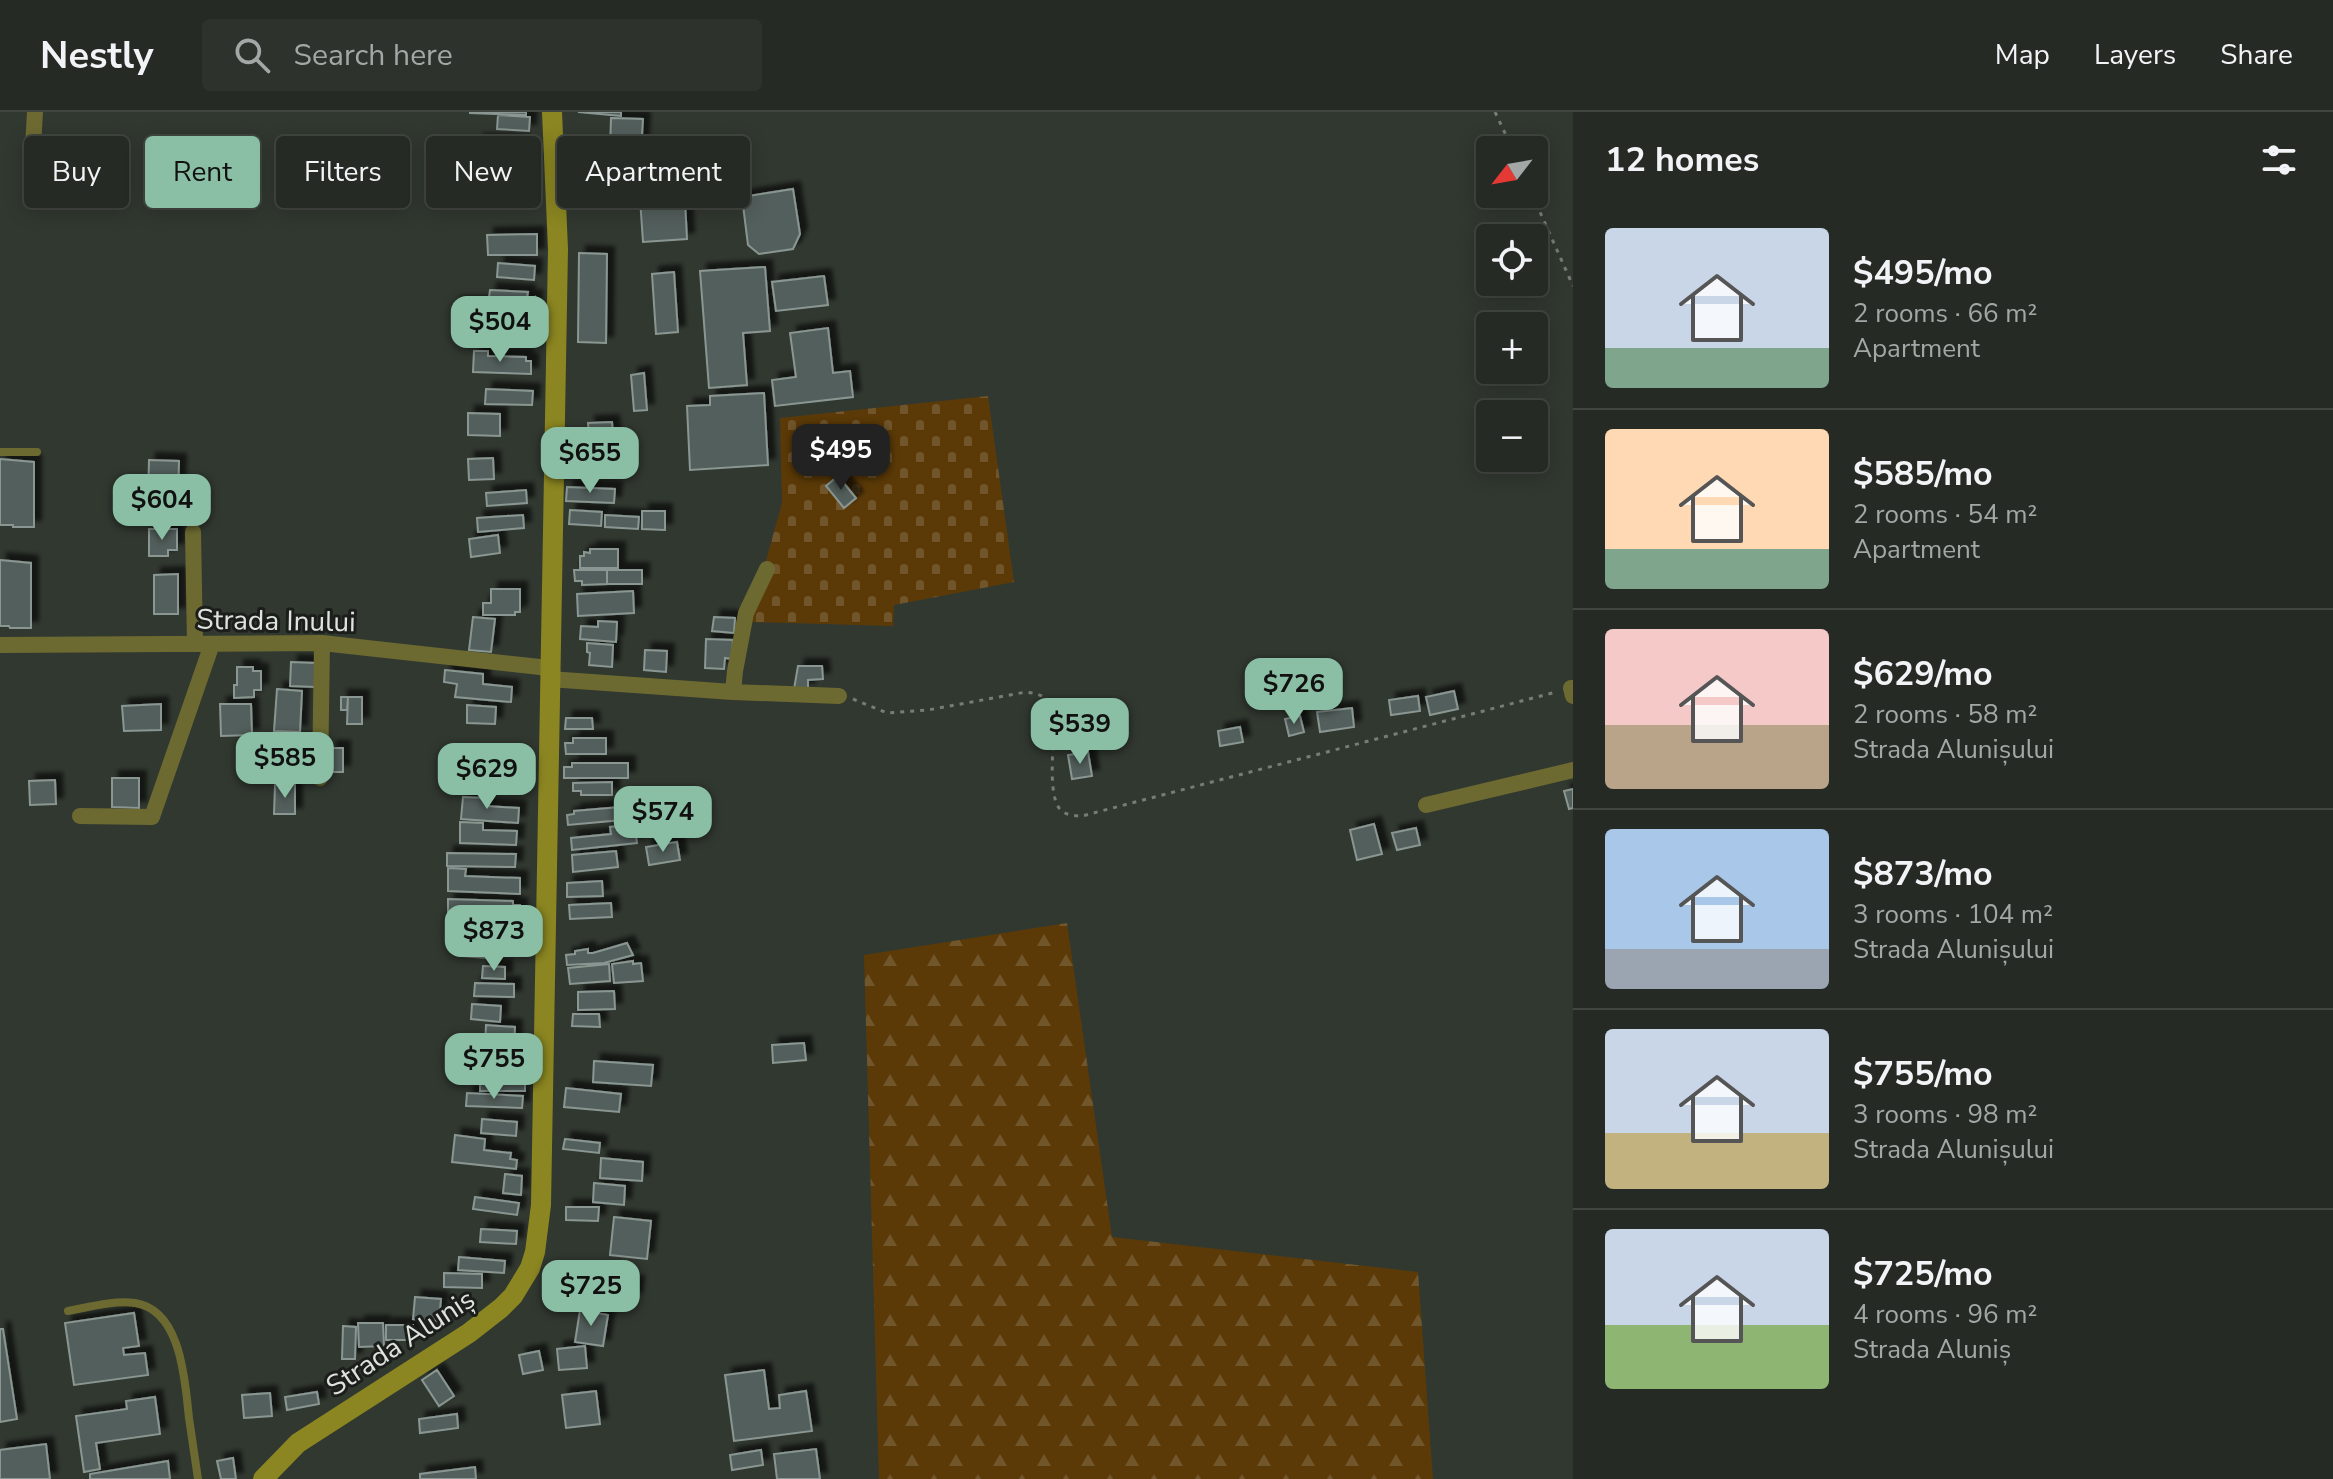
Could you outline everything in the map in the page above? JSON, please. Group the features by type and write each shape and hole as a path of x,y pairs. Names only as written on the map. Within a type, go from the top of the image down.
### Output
{"main road":[{"name":"Strada Aluniș","path":"263,1479 280,1459 307,1436 469,1333 501,1308 513,1296 530,1268 535,1252 539,1230 558,249 552,112"}],"street":[{"path":"34,136 35,112"},
{"path":"80,816 152,817 203,644 193,532"},
{"path":"733,692 746,613 767,569"},
{"path":"320,778 322,643"},
{"name":"Strada Inului","path":"0,645 322,643 549,674 733,692 839,696"},
{"path":"1426,805 1573,770"}],"lane":[{"path":"0,452 37,452"},
{"path":"68,1311 135,1302 159,1315 179,1351 198,1479"}],"path":[{"path":"1495,112 1506,136"},
{"path":"1538,208 1573,286"},
{"path":"839,696 887,713 928,710 1026,692 1041,695 1049,699 1054,707 1053,778 1058,807 1065,813 1082,816 1572,691"}],"green space":[{"path":"988,396 1014,582 894,605 893,626 749,622 782,503 780,418"},
{"path":"1067,923 1112,1237 1418,1272 1433,1479 879,1479 864,955"}],"building":[{"path":"526,112 526,115 470,113"},
{"path":"578,112 621,112 621,116"},
{"path":"498,115 530,117 529,131 497,129"},
{"path":"611,118 643,119 642,136 610,136"},
{"path":"793,189 800,234 793,249 759,254 748,245 743,208 750,208 750,196"},
{"path":"641,208 685,208 687,239 643,242"},
{"path":"537,234 537,255 488,255 487,235"},
{"path":"579,253 607,254 606,343 578,342"},
{"path":"498,263 535,266 534,280 497,277"},
{"path":"765,267 770,331 743,333 747,385 709,388 700,271"},
{"path":"674,272 678,332 656,334 652,274"},
{"path":"824,276 828,305 776,311 772,282"},
{"path":"490,290 528,292 527,298 535,297 535,307 488,304"},
{"path":"454,304 483,304 483,333 464,333 464,318 454,318"},
{"path":"828,328 833,373 850,371 853,397 775,406 772,380 796,377 790,333"},
{"path":"474,351 488,351 488,356 526,357 526,361 531,361 531,374 473,372"},
{"path":"644,373 647,410 634,411 631,375"},
{"path":"486,389 533,391 532,405 485,404"},
{"path":"764,393 768,465 690,470 687,406 710,405 710,396"},
{"path":"468,413 500,414 500,436 468,435"},
{"path":"612,422 614,448 590,449 588,423"},
{"path":"610,451 610,469 586,470 587,452"},
{"path":"493,458 494,479 469,480 468,459"},
{"path":"0,459 34,462 34,527 0,525"},
{"path":"149,460 179,461 178,499 148,498"},
{"path":"838,476 856,498 844,508 826,486"},
{"path":"567,487 615,489 614,503 566,501"},
{"path":"526,490 527,503 487,506 486,493"},
{"path":"570,510 602,512 601,526 569,524"},
{"path":"642,511 665,511 665,530 642,529"},
{"path":"523,515 524,528 478,532 477,518"},
{"path":"605,515 639,517 638,529 605,527"},
{"path":"149,529 177,529 177,550 168,550 168,556 149,556"},
{"path":"498,535 500,553 471,557 469,539"},
{"path":"590,549 618,549 618,568 580,568 580,556 584,556 584,552 590,553"},
{"path":"0,560 31,563 31,628 0,626"},
{"path":"574,570 607,570 607,584 582,585 582,581 575,581"},
{"path":"607,570 642,570 642,584 607,584"},
{"path":"178,574 178,614 154,614 154,575"},
{"path":"491,589 520,589 520,612 515,612 515,615 483,615 483,603 491,603"},
{"path":"633,591 634,613 578,616 577,594"},
{"path":"473,617 495,619 491,652 469,650"},
{"path":"714,617 735,618 734,633 712,631"},
{"path":"598,621 617,622 616,642 580,639 581,626 598,627"},
{"path":"706,639 733,640 732,659 725,658 724,669 705,668"},
{"path":"587,643 613,645 612,667 589,665"},
{"path":"645,650 667,651 666,672 644,670"},
{"path":"291,662 315,663 315,687 290,686"},
{"path":"798,666 822,666 823,679 808,680 808,690 794,689"},
{"path":"237,667 253,667 253,671 261,671 261,690 254,690 254,697 234,698"},
{"path":"445,670 483,674 483,684 512,687 511,702 455,697 457,684 444,682"},
{"path":"277,689 302,691 300,732 274,731"},
{"path":"1454,691 1458,709 1430,715 1426,697"},
{"path":"1418,696 1420,711 1391,715 1389,700"},
{"path":"341,697 348,697 347,710 341,710"},
{"path":"348,697 362,697 362,724 347,724"},
{"path":"161,704 161,730 124,731 122,706"},
{"path":"220,704 251,704 252,735 221,736"},
{"path":"467,705 496,707 495,724 467,723"},
{"path":"1352,708 1354,727 1320,732 1317,712"},
{"path":"1300,716 1304,732 1289,736 1285,719"},
{"path":"566,718 592,718 593,729 565,729"},
{"path":"1240,727 1243,742 1220,746 1218,731"},
{"path":"573,738 606,738 606,754 566,754 565,743 573,743"},
{"path":"288,740 304,740 305,772 289,771"},
{"path":"330,748 343,748 343,772 330,772"},
{"path":"1088,752 1092,776 1072,779 1068,755"},
{"path":"473,755 507,759 506,774 471,770"},
{"path":"572,763 628,763 628,778 564,778 564,767 572,767"},
{"path":"112,778 139,778 139,808 112,807"},
{"path":"55,780 56,804 30,805 29,781"},
{"path":"612,782 612,795 581,795 581,791 573,791 573,783"},
{"path":"275,785 295,785 295,814 274,814"},
{"path":"1573,789 1573,808 1569,809 1564,791"},
{"path":"463,797 487,798 486,806 519,808 518,823 461,819"},
{"path":"620,807 622,820 568,825 567,815 574,814 574,811"},
{"path":"460,822 483,823 483,830 517,831 516,845 460,843"},
{"path":"1374,824 1382,854 1357,860 1350,830"},
{"path":"628,825 629,830 635,829 637,843 572,850 571,838 611,834 610,827"},
{"path":"1416,828 1420,845 1397,850 1392,833"},
{"path":"677,842 680,860 649,865 646,847"},
{"path":"616,851 618,867 573,872 572,855"},
{"path":"447,853 516,854 515,867 447,866"},
{"path":"448,868 466,869 465,876 520,878 520,894 448,891"},
{"path":"602,881 603,896 567,897 567,883"},
{"path":"448,899 513,901 513,905 520,905 520,915 448,916"},
{"path":"611,903 612,917 570,919 569,905"},
{"path":"472,916 519,917 519,930 472,932"},
{"path":"464,933 488,935 486,958 463,956"},
{"path":"627,943 633,955 604,963 567,965 566,955 575,954 575,951 588,949 588,953 593,953"},
{"path":"633,961 633,964 641,963 643,981 614,983 612,964"},
{"path":"609,964 610,981 570,984 568,968"},
{"path":"483,966 505,967 505,979 482,978"},
{"path":"475,983 514,984 514,997 474,996"},
{"path":"614,991 615,1009 578,1010 578,992"},
{"path":"472,1004 501,1006 500,1022 471,1019"},
{"path":"573,1014 599,1014 600,1027 572,1026"},
{"path":"486,1025 515,1027 514,1045 485,1043"},
{"path":"804,1043 806,1060 773,1063 772,1045"},
{"path":"460,1058 522,1065 521,1078 459,1075"},
{"path":"594,1061 653,1065 651,1086 593,1082"},
{"path":"480,1078 525,1080 525,1091 480,1091"},
{"path":"566,1088 621,1094 619,1112 564,1107"},
{"path":"467,1093 523,1096 522,1108 466,1106"},
{"path":"482,1119 517,1122 516,1136 481,1133"},
{"path":"455,1135 485,1139 484,1150 511,1153 510,1159 517,1160 516,1169 452,1162"},
{"path":"565,1139 600,1143 599,1153 563,1149"},
{"path":"601,1158 643,1162 642,1181 600,1178"},
{"path":"505,1174 522,1176 521,1195 503,1193"},
{"path":"594,1183 625,1186 624,1205 593,1202"},
{"path":"475,1197 519,1203 517,1215 473,1209"},
{"path":"566,1207 599,1207 598,1221 566,1220"},
{"path":"614,1217 651,1221 647,1259 610,1255"},
{"path":"481,1229 517,1231 516,1244 480,1242"},
{"path":"459,1257 505,1261 504,1273 458,1270"},
{"path":"444,1273 482,1274 482,1288 444,1287"},
{"path":"604,1280 630,1283 628,1308 602,1306"},
{"path":"546,1283 598,1291 595,1307 543,1299"},
{"path":"630,1283 637,1283 635,1299 629,1298"},
{"path":"415,1297 441,1299 439,1321 413,1319"},
{"path":"580,1310 608,1315 603,1346 575,1342"},
{"path":"134,1313 139,1346 123,1348 124,1355 145,1353 148,1375 74,1385 65,1323"},
{"path":"358,1323 383,1323 384,1346 359,1347"},
{"path":"386,1325 413,1325 413,1340 386,1340"},
{"path":"343,1326 356,1327 355,1359 342,1359"},
{"path":"0,1329 3,1329 17,1419 0,1422"},
{"path":"585,1346 587,1368 559,1370 557,1349"},
{"path":"539,1351 543,1370 523,1374 519,1355"},
{"path":"437,1370 454,1396 439,1406 422,1380"},
{"path":"764,1370 769,1409 780,1408 779,1395 806,1391 812,1431 734,1441 725,1375"},
{"path":"596,1391 600,1424 566,1428 562,1395"},
{"path":"317,1392 319,1404 287,1410 285,1397"},
{"path":"270,1393 272,1416 244,1418 242,1395"},
{"path":"155,1397 160,1434 96,1443 100,1469 84,1472 76,1416 127,1409 126,1401"},
{"path":"457,1414 458,1428 420,1433 419,1419"},
{"path":"46,1444 50,1479 0,1479 0,1450"},
{"path":"816,1449 820,1479 777,1479 774,1454"},
{"path":"761,1450 763,1465 732,1470 730,1455"},
{"path":"233,1458 236,1479 221,1479 217,1461"},
{"path":"168,1461 170,1479 90,1479 90,1474"},
{"path":"475,1467 476,1479 420,1479 420,1474"}]}
